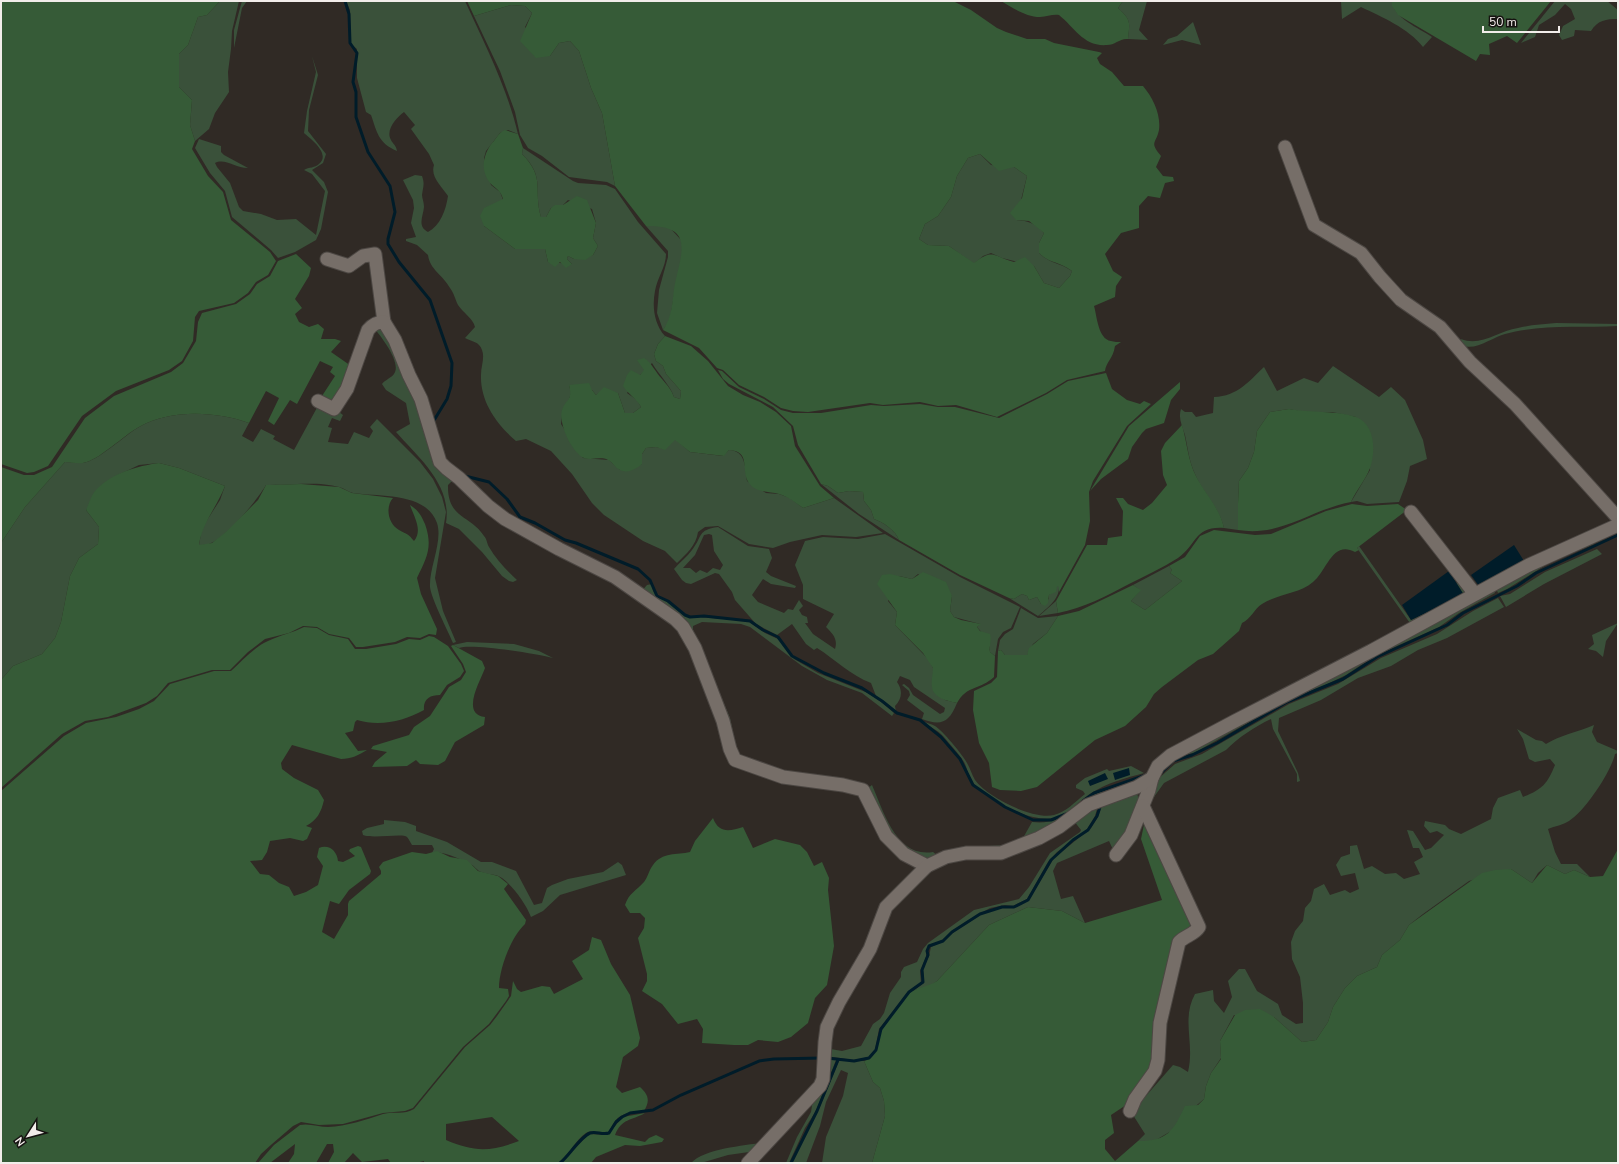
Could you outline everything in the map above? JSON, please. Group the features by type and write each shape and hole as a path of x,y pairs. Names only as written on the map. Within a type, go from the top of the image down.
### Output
{"street":[{"path":"1285,148 1314,225 1361,252 1380,277 1401,300 1440,327 1470,362 1515,404 1618,518"},
{"path":"328,259 349,266 363,256 376,254 384,322 395,340 409,376 421,399 440,462 488,506 505,519 525,531 615,577 675,619 683,627 695,648 723,721 730,749 736,760 783,777 843,785 863,790 886,836 904,854 927,866"},
{"path":"318,400 334,409 347,388 368,330 372,325 378,322 384,322"},
{"path":"1411,512 1475,594"},
{"path":"1116,855 1131,835 1143,806 1152,778 1158,766 1171,755 1371,651 1529,565 1618,525"},
{"path":"748,1163 820,1086 823,1079 824,1042 827,1027 839,1002 870,949 886,907 927,866 946,857 966,853 1001,853 1016,848 1059,827 1088,805 1125,793 1152,778"},
{"path":"1130,1111 1135,1099 1155,1072 1158,1060 1160,1022 1179,942 1184,937 1197,931 1199,927 1143,806"},
{"path":"757,1163 770,1139"}],"green space":[{"path":"1,1 220,1 207,15 198,17 188,45 179,54 179,87 192,100 190,125 195,141 192,149 208,176 223,192 231,220 270,252 276,261 268,275 256,282 248,293 234,303 199,311 195,317 193,341 182,361 169,370 116,391 82,416 48,466 34,472 27,473 1,464"},
{"path":"220,1 239,1 232,31 228,72 229,92 215,113 209,129 195,141 190,125 192,100 179,87 179,54 188,45 198,17 207,15"},
{"path":"242,1 247,1 242,8 234,48 234,30"},
{"path":"346,1 465,1 502,83 518,134 508,130 500,133 486,151 484,158 491,185 500,192 503,200 496,204 484,226 515,249 545,249 548,262 572,264 567,259 568,256 574,259 593,255 598,246 593,238 596,223 592,209 568,200 563,205 551,208 546,217 541,217 538,199 538,184 534,170 522,154 523,148 573,181 578,183 606,185 615,189 638,222 666,254 665,263 656,286 654,297 656,320 665,336 658,344 654,354 656,361 663,366 666,374 681,391 680,399 674,397 670,388 652,363 640,375 627,393 637,400 641,407 633,413 625,413 618,393 600,392 596,395 592,390 569,385 571,393 568,403 563,409 561,424 583,458 609,460 620,470 642,464 642,454 646,448 656,447 665,449 675,439 690,452 723,456 729,450 735,451 739,453 744,461 747,481 766,493 779,494 790,498 803,508 834,498 883,533 856,537 822,535 790,542 773,548 749,544 718,526 705,527 698,532 693,546 677,563 665,551 643,541 604,515 592,503 572,474 551,451 526,439 516,441 496,420 486,403 481,385 483,353 481,347 477,343 465,338 475,327 474,324 458,305 453,292 447,283 431,265 428,255 417,245 406,241 406,239 416,237 411,223 414,208 413,200 403,180 415,175 422,176 424,183 422,195 424,207 422,224 428,232 436,226 442,217 448,196 435,178 433,169 434,165 429,154 411,129 415,125 404,112 395,120 390,132 391,140 397,151 382,141 371,115 366,112 357,78 357,49 351,44 350,10"},
{"path":"467,1 953,1 971,10 997,28 1006,32 1027,39 1045,39 1054,43 1102,53 1097,58 1100,64 1112,72 1124,86 1143,86 1153,101 1159,118 1159,130 1154,145 1161,156 1156,167 1163,176 1173,177 1174,181 1165,183 1160,198 1148,196 1139,206 1139,228 1121,233 1105,254 1113,271 1122,277 1116,286 1115,297 1094,306 1103,336 1111,341 1121,342 1115,346 1105,371 1067,380 1046,393 997,417 956,405 938,406 920,402 883,405 870,403 808,412 793,411 781,408 764,397 739,385 723,370 717,368 699,348 663,330 671,310 681,254 679,237 673,231 662,227 646,226 615,186 602,113 591,88 579,51 570,41 559,43 550,56 536,58 520,41 532,13 525,6 511,5 474,16","holes":["980,154 999,171 1014,167 1027,176 1022,198 1010,213 1016,220 1029,221 1044,233 1039,243 1039,253 1043,257 1072,271 1070,276 1059,288 1044,283 1034,266 1025,257 1014,262 989,255 980,258 974,263 949,246 928,245 919,239 925,224 938,216 951,197 957,176 968,158"]},
{"path":"1001,1 1123,1 1118,8 1129,21 1128,39 1110,45 1099,45 1092,43 1080,36 1059,15 1035,17 1020,12"},
{"path":"1123,1 1147,1 1139,30 1148,40 1128,39 1129,22 1118,8"},
{"path":"1341,1 1392,1 1393,7 1397,13 1408,22 1432,37 1423,47 1410,34 1386,19 1361,7 1342,19"},
{"path":"1392,1 1551,1 1517,43 1507,36 1489,44 1490,55 1480,54 1476,61 1398,15 1392,6"},
{"path":"1555,1 1607,1 1618,10 1618,19 1610,19 1599,22 1591,31 1575,30 1574,36 1562,40 1559,35 1563,26 1575,19 1571,9 1565,4 1555,15 1539,25 1535,37 1521,43"},
{"path":"511,5 525,6 532,13 525,27 550,56 559,43 570,41 579,51 591,88 602,113 615,186 607,182 569,177 542,156 528,148 520,135 515,112 500,71 474,16"},
{"path":"1193,22 1201,45 1182,40 1163,45 1168,39 1177,36"},
{"path":"312,56 318,75 309,110 308,131 326,154 323,163 312,170 324,182 328,192 321,229 316,240 295,252 278,258 271,250 232,217 225,191 210,173 195,148 199,139 221,146 221,152 224,155 248,168 239,167 226,162 215,163 230,183 239,207 243,211 261,214 277,220 296,219 316,235 325,191 312,174 304,170 319,164 323,156 319,147 304,133 307,111 316,72"},
{"path":"505,130 518,134 523,148 522,154 534,170 538,184 538,199 541,217 546,217 551,208 555,205 563,205 577,196 587,200 596,223 593,238 598,246 593,255 585,260 574,259 568,256 567,259 572,264 566,268 560,262 555,267 548,262 545,249 515,249 484,226 480,216 484,208 503,199 498,190 488,180 484,170 484,159 492,143 499,134"},
{"path":"980,154 991,165 1014,167 1027,176 1016,220 1032,223 1041,230 1044,233 1039,243 1039,253 1043,257 1072,271 1070,276 1059,288 1044,283 1034,266 1002,258 991,253 983,256 974,264 949,246 928,245 919,239 925,224 938,216 951,197 957,176 968,158"},
{"path":"663,225 670,228 682,241 682,256 670,320 663,330 657,313 659,290 668,257 668,251 646,226"},
{"path":"296,254 311,268 309,276 295,299 302,308 295,314 299,322 309,327 318,324 324,329 321,339 335,339 341,341 331,352 354,368 333,407 320,399 335,376 330,372 333,367 320,361 297,404 290,400 274,425 268,421 279,398 266,391 249,423 208,414 179,415 151,421 133,431 96,458 83,463 65,462 25,507 1,543 1,467 24,475 34,475 52,467 85,418 114,396 171,372 183,363 196,341 198,322 202,313 236,304 250,294 257,284 270,276 278,261"},
{"path":"1556,323 1618,324 1618,326 1533,329 1505,334 1472,347 1462,345 1461,339 1468,341 1483,340 1523,327"},
{"path":"378,326 393,341 428,435 458,480 451,482 448,485 451,504 456,511 479,529 495,556 517,580 513,582 509,581 502,576 482,552 459,529 446,523 447,509 439,484 424,462 396,432 410,424 406,403 386,390 382,384 394,374 396,369 390,350 373,327"},
{"path":"665,336 691,346 708,361 728,386 776,412 791,426 795,446 820,486 834,498 803,508 783,495 755,489 746,478 744,462 741,454 736,451 729,450 724,456 690,452 675,440 665,450 656,447 646,448 642,454 642,464 629,471 620,470 610,461 605,459 587,459 579,455 567,437 561,416 562,410 570,397 569,385 589,383 596,395 604,387 618,393 625,413 633,413 641,407 623,386 627,375 631,370 640,375 644,370 637,360 644,358 650,363 668,386 674,397 680,399 681,391 666,374 663,366 656,361 654,354 658,344"},
{"path":"1333,366 1379,397 1391,387 1405,400 1423,440 1427,459 1410,466 1407,481 1399,502 1367,504 1357,501 1351,502 1370,470 1356,417 1332,412 1308,413 1289,409 1270,412 1257,431 1254,452 1248,468 1239,481 1238,530 1224,528 1222,520 1198,481 1193,469 1181,422 1181,409 1185,412 1192,412 1196,417 1213,413 1214,397 1230,394 1236,391 1264,367 1277,391 1304,378 1318,383"},
{"path":"718,370 722,371 739,387 764,399 781,410 793,413 821,413 871,405 884,406 920,404 938,407 955,407 999,418 1047,394 1068,381 1106,373 1112,389 1127,400 1140,404 1144,401 1151,404 1127,426 1093,481 1089,492 1090,521 1085,545 1059,592 1059,587 1057,586 1056,592 1049,595 1048,603 1045,606 1041,604 1037,597 1029,600 1027,596 1022,594 1014,599 1009,598 960,575 899,540 889,527 874,519 871,510 864,501 863,492 849,491 838,493 828,486 821,484 798,445 793,426 773,407 729,384 723,379"},
{"path":"1180,382 1180,389 1171,400 1164,423 1146,429 1132,447 1128,459 1101,479 1090,491 1129,426"},
{"path":"319,404 335,409 343,415 340,421 332,418 328,427 332,428 328,442 348,444 354,432 369,438 373,431 370,427 377,419 420,462 433,479 442,497 446,512 435,578 443,611 456,642 453,643 431,592 430,580 437,546 438,530 437,523 431,513 423,506 413,501 401,498 353,493 331,485 266,485 249,508 225,534 210,544 199,545 202,528 220,500 225,486 179,468 159,463 139,465 116,476 86,510 99,527 98,544 79,558 70,576 61,622 55,638 42,654 13,666 1,680 1,543 25,507 65,462 83,463 96,458 133,431 151,421 165,417 193,414 222,416 249,423 242,436 253,442 261,429 275,436 273,439 294,450"},
{"path":"1289,409 1340,413 1356,417 1362,421 1367,426 1372,439 1373,454 1370,468 1351,502 1268,530 1238,530 1239,481 1248,468 1254,452 1257,431 1270,412"},
{"path":"1182,425 1193,470 1219,514 1224,528 1214,528 1201,533 1189,548 1178,558 1154,572 1095,601 1058,613 1056,601 1087,545 1107,545 1108,538 1122,536 1123,511 1116,498 1123,498 1128,504 1143,510 1152,503 1167,485 1163,475 1161,451 1165,443"},
{"path":"159,463 179,468 225,486 206,522 199,545 212,543 226,532 258,500 266,485 301,484 339,487 352,493 393,498 388,510 390,520 395,527 408,535 414,541 417,537 418,528 410,505 421,515 429,539 428,552 417,578 421,594 437,629 436,635 429,634 420,638 407,637 395,642 356,647 349,638 329,634 317,627 303,626 289,633 265,639 248,652 230,670 212,670 168,683 157,696 146,703 108,717 85,721 62,734 1,788 1,680 13,666 42,654 55,638 61,622 70,576 79,558 98,544 99,527 86,510 94,492 102,484 125,471"},
{"path":"821,484 828,486 838,493 849,491 863,492 864,501 871,510 874,519 889,527 899,540 859,514"},
{"path":"1352,504 1367,506 1398,504 1407,510 1357,548 1359,550 1355,552 1347,549 1335,553 1318,577 1307,586 1262,604 1248,619 1242,623 1239,631 1213,654 1198,660 1162,687 1154,694 1146,707 1125,726 1095,740 1037,787 1021,791 1000,790 992,787 989,763 979,743 973,710 974,691 991,683 997,677 998,651 1001,650 1005,655 1027,655 1029,648 1047,633 1058,616 1079,611 1133,585 1141,590 1131,601 1145,610 1182,581 1170,573 1172,570 1169,566 1185,557 1200,536 1214,530 1255,535 1271,534 1326,511"},
{"path":"718,527 748,546 769,549 772,558 766,572 771,576 796,586 795,588 771,584 763,579 752,595 758,602 784,613 788,609 793,610 799,600 803,606 799,610 802,615 807,617 808,623 805,623 813,634 835,649 836,642 834,637 826,627 834,614 803,599 803,585 795,565 805,541 823,537 858,539 885,534 960,577 1020,607 1011,628 1003,632 998,639 995,656 990,652 990,642 977,627 980,624 954,617 950,611 952,596 918,574 912,579 899,576 888,601 897,612 895,625 929,660 933,668 933,676 945,700 957,703 951,715 944,721 929,721 922,719 924,713 907,700 910,695 909,691 902,685 904,684 909,688 913,695 940,714 944,712 945,708 914,687 910,680 900,676 897,682 901,694 895,706 896,712 876,696 871,683 850,672 817,648 814,650 806,644 792,624 777,635 756,624 735,600 732,592 719,574 715,573 691,584 682,580 674,569 690,553 701,534 711,528","holes":["704,535 712,535 714,551 723,565 720,570 713,568 707,573 700,570 696,573 690,568 683,568 695,555"]},
{"path":"1591,540 1594,544 1549,563 1498,593 1495,586"},
{"path":"1359,546 1411,620 1464,595 1456,583 1459,582 1468,594 1412,626 1357,548"},
{"path":"1597,549 1602,554 1544,584 1506,607 1500,596 1510,594 1545,572"},
{"path":"1169,566 1172,570 1170,573 1182,581 1145,610 1131,601 1140,590 1133,585"},
{"path":"923,572 946,582 952,596 950,611 954,617 981,624 977,627 980,631 990,634 990,652 995,656 994,677 984,684 969,690 957,703 935,694 932,685 933,668 923,653 895,625 897,612 877,584 882,575 890,574 912,579"},
{"path":"652,584 655,594 687,617 748,621 765,633 780,640 794,659 818,673 868,693 883,703 894,713 892,716 862,693 827,680 802,666 750,627 741,624 702,622 693,626 693,630 730,718 737,751 736,753 696,645 640,593 647,585"},
{"path":"1057,585 1059,586 1059,591 1055,599 1038,616 1009,598 1014,599 1022,594 1027,596 1029,600 1037,597 1041,604 1049,599 1049,595"},
{"path":"1492,587 1495,593 1459,613 1439,627 1375,656 1346,675 1315,690 1290,699 1194,753 1179,756"},
{"path":"1498,598 1504,607 1447,638 1418,650 1391,666 1358,678 1321,700 1279,718 1278,731 1298,773 1300,781 1297,782 1297,774 1273,729 1271,719 1247,733 1226,750 1164,783 1149,804 1158,779 1175,764 1202,754 1289,704 1338,684 1381,658 1437,634 1473,611"},
{"path":"1056,601 1058,613 1039,616"},
{"path":"1021,608 1038,618 1058,616 1047,633 1033,644 1027,655 1005,655 1001,650 998,651 1000,640 1005,634 1013,629"},
{"path":"1618,623 1606,641 1603,657 1596,651 1588,649 1594,644 1592,635"},
{"path":"304,627 317,628 329,635 348,639 355,649 366,649 396,644 409,639 420,640 429,636 434,637 448,646 461,664 464,671 460,677 447,685 440,695 428,698 424,706 424,710 416,714 400,720 383,723 357,720 353,731 345,733 358,751 367,750 358,755 341,759 292,745 281,763 282,769 294,778 318,790 324,800 321,809 316,819 306,826 312,828 307,839 303,841 290,838 270,841 267,852 262,860 250,861 260,874 269,875 279,883 289,887 294,896 306,892 318,885 323,866 317,857 319,848 326,847 332,849 336,854 338,861 343,862 355,856 349,851 350,849 358,846 361,847 371,871 370,874 349,890 339,904 330,901 322,932 334,939 348,915 349,901 381,874 379,867 383,862 412,852 426,854 437,851 450,857 467,860 478,871 498,876 508,884 504,889 526,920 525,924 511,945 501,972 499,988 508,989 509,996 489,1024 463,1047 413,1108 405,1111 383,1113 343,1124 319,1125 301,1122 293,1126 272,1144 261,1154 255,1163 1,1163 1,791 64,736 86,723 116,717 139,709 154,701 170,684 214,671 231,671 248,654 258,647 272,639"},
{"path":"467,642 514,644 539,651 553,658 490,648 459,648 453,645"},
{"path":"453,645 482,661 485,668 474,696 473,703 474,710 478,715 485,717 484,725 455,742 445,761 438,765 420,764 416,760 407,766 372,767 375,762 387,752 371,749 373,746 409,735 414,727 430,716 449,687 461,680 466,672 463,664 451,646"},
{"path":"924,722 935,726 947,737 965,759 975,780 981,787 1011,806 1034,814 1045,816 1058,814 1085,794 1083,791 1076,788 1076,785 1085,778 1107,769 1109,771 1131,766 1144,773 1116,781 1096,790 1061,816 1051,819 1027,815 1002,805 981,791 972,782 964,762 954,749 941,734"},
{"path":"1594,725 1592,732 1597,742 1618,751 1618,753 1615,754 1613,762 1603,780 1590,800 1582,809 1564,824 1548,829 1555,852 1561,864 1577,864 1590,877 1574,870 1565,874 1547,865 1538,873 1532,883 1511,869 1469,881 1409,925 1400,940 1382,955 1377,967 1357,976 1345,988 1333,1007 1328,1022 1316,1040 1302,1042 1274,1017 1234,1015 1220,1041 1221,1058 1211,1073 1206,1086 1204,1099 1178,1121 1173,1130 1154,1141 1138,1141 1145,1134 1133,1115 1140,1100 1145,1097 1173,1065 1188,1072 1190,1051 1188,1022 1191,1004 1195,994 1213,990 1214,1001 1224,1013 1232,997 1228,981 1239,969 1245,969 1257,991 1278,1004 1282,1015 1296,1024 1303,1023 1303,1003 1300,977 1292,959 1291,942 1295,931 1303,921 1305,908 1311,901 1314,889 1324,884 1330,895 1345,890 1350,893 1359,889 1355,873 1341,876 1336,865 1341,857 1350,854 1350,846 1357,845 1364,869 1372,866 1385,874 1396,873 1404,879 1420,874 1414,862 1423,857 1419,848 1413,848 1407,830 1413,831 1425,850 1431,848 1444,835 1437,831 1430,833 1424,826 1425,821 1445,825 1449,829 1461,834 1491,819 1493,808 1498,798 1520,790 1523,797 1540,788 1547,781 1555,765 1550,759 1535,762 1529,759 1523,739 1517,729 1546,744 1557,738"},
{"path":"872,785 887,820 901,841 910,848 920,852 933,852 938,856 928,859 920,858 892,838 867,789"},
{"path":"1102,791 1101,798 1070,819 999,851 970,847 1007,845 1023,838 1032,822 1044,822 1062,817 1084,801"},
{"path":"1137,792 1140,807 1115,854 1109,841 1057,863 1053,871 1061,899 1073,896 1085,923 1062,911 1028,907 989,925 937,981 929,987 914,990 924,983 923,969 931,947 940,943 982,914 1003,907 1014,908 1029,900 1054,858 1091,828 1098,817 1103,802"},
{"path":"1099,802 1095,816 1086,831 1057,852 1048,862 1027,899 1013,906 1005,905 990,908 964,923 942,940 929,946 926,950 926,957 920,971 921,983 908,992 879,1029 875,1050 869,1057 854,1060 825,1056 825,1048 842,1051 861,1046 873,1024 880,1019 884,1013 890,993 901,977 901,972 904,967 917,962 923,949 928,943 974,910 1019,899 1029,887 1050,853 1080,832 1081,830 1074,821"},
{"path":"1146,815 1194,925 1182,932 1156,1060 1129,1103 1111,1115 1114,1133 1105,1140 1105,1149 1115,1161 1138,1141 1148,1141 1163,1137 1173,1128 1185,1106 1198,1105 1204,1099 1206,1086 1211,1073 1221,1059 1220,1041 1235,1015 1245,1010 1260,1009 1274,1017 1302,1042 1316,1040 1328,1022 1333,1007 1345,988 1357,976 1377,967 1382,955 1400,940 1409,925 1482,873 1511,869 1532,883 1547,865 1565,874 1574,870 1590,877 1603,876 1618,849 1618,1163 872,1163 885,1116 884,1101 880,1088 873,1082 864,1061 869,1059 875,1052 883,1028 909,993 937,981 989,925 1028,907 1062,911 1085,923 1162,900 1141,839"},
{"path":"713,818 718,827 725,830 734,830 743,827 753,848 775,839 800,845 807,852 814,866 822,862 829,878 828,890 834,946 827,985 815,998 808,1023 791,1037 778,1042 758,1040 748,1045 702,1043 703,1029 697,1019 678,1024 662,1004 642,991 647,981 647,974 638,938 644,928 645,918 640,913 630,913 625,905 631,895 647,878 652,867 657,861 665,856 690,852 695,841"},
{"path":"384,820 405,822 416,826 416,831 447,842 481,862 492,862 516,871 534,905 542,903 547,888 552,885 568,879 603,872 618,862 622,865 626,875 560,895 543,911 531,917 523,901 499,876 479,871 473,865 452,856 436,852 432,853 434,849 432,845 412,845 408,838 404,836 363,835 362,831 367,828 384,824"},
{"path":"592,937 601,940 611,964 630,995 640,1038 638,1046 623,1057 616,1087 622,1093 640,1087 648,1098 644,1111 624,1114 615,1121 608,1132 586,1133 558,1163 424,1163 424,1161 416,1163 391,1163 388,1159 362,1162 353,1153 344,1163 328,1163 334,1152 333,1144 327,1144 316,1163 288,1163 294,1154 295,1144 270,1163 258,1163 274,1145 300,1125 307,1124 328,1127 356,1122 383,1114 406,1112 414,1109 465,1047 490,1025 497,1016 511,996 513,981 517,989 521,992 542,986 550,987 554,994 583,979 572,961 589,950","holes":["492,1117 519,1141 491,1149 465,1147 446,1140 446,1124"]},
{"path":"826,1059 836,1060 816,1111 805,1128 789,1163 786,1163 797,1137 811,1112 813,1099"},
{"path":"839,1061 864,1061 873,1082 880,1088 884,1101 885,1116 872,1163 822,1163 826,1137 843,1096 848,1073 841,1070 826,1102 820,1126 806,1163 791,1163 818,1111"},
{"path":"645,1113 624,1123 615,1135 645,1142 649,1138 656,1135 664,1139 662,1142 640,1146 625,1145 596,1157 591,1163 561,1163 589,1134 607,1135 623,1117"},
{"path":"765,1142 756,1151 728,1155 701,1163 691,1163 697,1158 715,1151 736,1146"}],"water":[{"path":"1514,545 1524,561 1479,586 1471,575"},
{"path":"1449,571 1464,595 1411,620 1402,605"},
{"path":"1129,768 1130,775 1115,780 1113,773"},
{"path":"1105,773 1108,779 1090,786 1088,781"}],"waterway":[{"path":"345,1 349,14 350,43 357,53 353,82 356,92 356,117 368,152 390,186 395,212 388,244 399,262 430,300 452,363 451,386 447,399 433,422"},
{"path":"465,476 489,482 507,499 520,517 535,523 565,540 576,543 638,569 650,580 657,596 668,601 685,615 690,617 704,616 750,621 763,630 778,637 792,656 824,673 862,688 897,713 920,720 941,737 960,759 973,785 1005,807 1033,820 1051,820 1066,814"},
{"path":"1159,775 1173,761 1192,755 1217,743 1287,702 1343,679 1377,657 1447,625 1463,613 1517,586 1536,573 1618,535"},
{"path":"1083,801 1094,793 1146,775"},
{"path":"827,1058 854,1061 869,1058 876,1050 881,1029 909,992 923,982 922,970 928,955 927,951 929,946 943,941 952,932 980,914 1002,907 1014,907 1028,900 1051,860 1073,840 1088,830 1097,816 1101,804"},
{"path":"560,1163 586,1135 595,1132 604,1134 609,1133 616,1122 630,1113 653,1110 681,1095 759,1061 774,1059 822,1058"},
{"path":"791,1163 817,1111 838,1060"}]}
